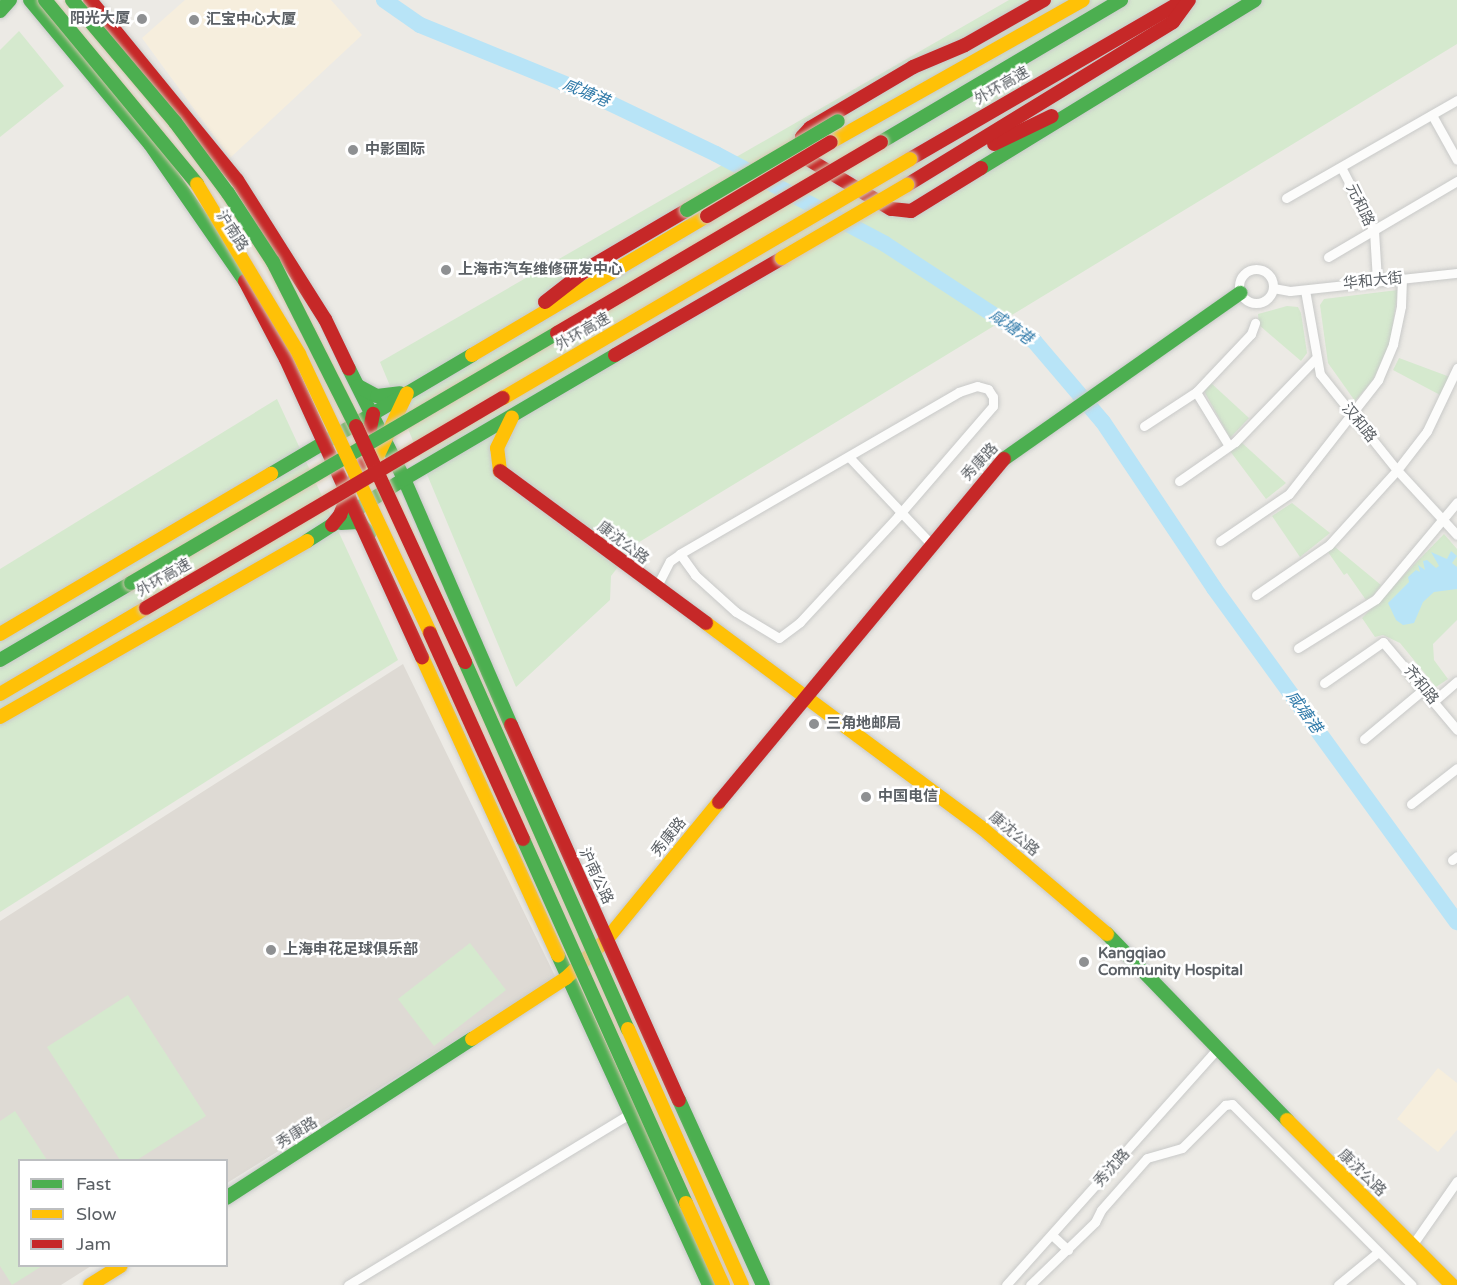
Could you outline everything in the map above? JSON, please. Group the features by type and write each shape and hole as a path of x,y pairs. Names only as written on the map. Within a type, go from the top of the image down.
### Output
{"main road":[{"path":"0,10 10,0"},
{"name":"沪南路","path":"30,0 150,144 198,210 243,278 359,511"},
{"path":"45,0 158,133 211,203 299,354 383,529 723,1285"},
{"path":"72,0 175,122 228,193 273,262 315,340 407,531 742,1285"},
{"path":"90,0 237,180 292,262 386,438 404,479"},
{"path":"1044,0 946,54 913,67 810,128 802,137 801,149 806,158 891,209 911,211 1255,0"},
{"path":"0,634 373,414 409,389 831,142 1083,0"},
{"name":"外环高速","path":"0,660 1121,0"},
{"name":"外环高速","path":"0,694 1184,0"},
{"path":"0,717 359,511 404,479 907,185 1173,22 1190,0"},
{"path":"923,71 991,50"},
{"path":"528,320 571,280 923,71 946,54"},
{"path":"951,158 979,151 1131,77"},
{"name":"秀康路","path":"228,1197 566,978 607,939 997,464 1240,293"},
{"path":"358,386 377,396 409,389"},
{"path":"409,389 369,473 359,511 566,978 631,1113 709,1285"},
{"path":"331,526 350,491 371,434 373,414"},
{"name":"康沈公路","path":"512,416 497,448 496,465 500,471 656,588 806,695 982,828 1104,931 1216,1050 1452,1285"},
{"name":"沪南公路","path":"404,479 763,1285"},
{"path":"331,526 351,520 369,533"},
{"path":"90,1285 119,1267"}],"street":[{"path":"1286,198 1457,100"},
{"path":"1432,115 1457,160"},
{"name":"元和路","path":"1341,167 1374,231 1377,280"},
{"path":"1328,257 1457,181"},
{"path":"1254,269 1268,274 1273,288 1269,297 1257,303 1240,293 1242,276 1254,269"},
{"name":"华和大街","path":"1273,288 1290,291 1305,290 1377,280 1457,273"},
{"path":"1220,541 1289,494 1353,415 1378,380 1393,344 1401,306 1402,278"},
{"name":"汉和路","path":"1305,290 1320,374 1397,470 1457,535"},
{"path":"1144,426 1196,392 1251,334 1256,322"},
{"path":"1179,481 1229,446 1316,358"},
{"path":"1256,595 1329,545 1397,470 1427,431 1457,368"},
{"path":"656,588 670,561 680,554 850,458 960,392 977,386 988,389 993,406 900,513 800,622 779,638 736,612 695,575 680,554"},
{"path":"1196,392 1229,446"},
{"path":"850,458 931,544"},
{"path":"1298,648 1376,599 1457,502"},
{"name":"齐和路","path":"1324,683 1383,642 1457,730"},
{"path":"1434,701 1457,681"},
{"path":"1364,739 1424,689"},
{"path":"1411,804 1457,768"},
{"name":"秀沈路","path":"1006,1285 1216,1050"},
{"path":"1030,1285 1068,1250 1147,1158 1182,1148 1225,1105 1232,1104 1412,1285"},
{"path":"348,1285 631,1113"},
{"path":"1413,1244 1457,1181"},
{"path":"1062,1224 1078,1238"},
{"path":"1052,1235 1068,1250"},
{"path":"1338,1285 1378,1252"}],"shaded area":[{"path":"185,0 331,0 362,35 230,158 142,38"},
{"name":"上海申花足球俱乐部","path":"403,664 556,978 228,1182 228,1159 18,1159 18,1267 89,1267 61,1285 0,1285 0,921"},
{"path":"1438,1068 1457,1083 1457,1130 1438,1152 1397,1119"}],"green space":[{"path":"1009,0 1457,0 1457,44 636,544 611,576 610,600 516,687 380,362"},
{"path":"19,31 64,86 0,137 0,50"},
{"path":"1398,290 1390,343 1373,380 1355,401 1328,363 1320,305 1324,299"},
{"path":"1287,306 1298,307 1301,313 1307,353 1301,361 1259,325 1258,314"},
{"path":"1399,358 1450,377 1442,396 1393,370"},
{"path":"1211,383 1249,418 1230,438 1204,391"},
{"path":"277,399 398,660 0,912 0,569"},
{"path":"1241,442 1286,483 1266,499 1230,451"},
{"path":"1292,503 1330,533 1300,557 1272,516"},
{"path":"1444,534 1457,549 1457,620 1433,644 1434,660 1448,679 1436,687 1400,643 1383,635 1375,637 1362,618"},
{"path":"1335,547 1381,585 1373,596 1366,600 1347,573 1344,575 1328,552"},
{"path":"470,943 506,990 434,1046 398,999"},
{"path":"128,995 206,1116 139,1159 119,1159 47,1047"},
{"path":"15,1111 46,1159 18,1159 18,1267 40,1267 12,1285 0,1266 0,1121"}],"water":[{"path":"1451,551 1457,556 1452,563 1457,567 1457,589 1434,592 1423,602 1414,623 1403,625 1396,620 1388,603 1409,582 1408,577 1416,570 1420,572 1418,565 1425,570 1423,561 1427,560 1436,568 1439,566 1431,552 1447,559"}],"waterway":[{"name":"咸塘港","path":"384,0 420,25 595,96 716,154 885,244 1034,341 1103,422 1214,588 1457,922"}],"traffic: fast":[{"path":"0,11 10,0"},
{"path":"30,0 150,144 245,281"},
{"path":"45,0 197,184"},
{"path":"72,0 175,122 228,193 273,262 356,426"},
{"path":"881,142 1121,0"},
{"path":"981,168 1255,0"},
{"path":"687,210 838,121"},
{"path":"1004,459 1240,293"},
{"path":"131,583 557,333"},
{"path":"271,474 472,355"},
{"path":"307,541 404,479 615,355"},
{"path":"349,369 404,479 511,725"},
{"path":"358,386 377,396 400,393"},
{"path":"341,523 358,522 369,533"},
{"path":"0,660 131,583"},
{"path":"465,662 628,1029"},
{"path":"523,839 686,1203"},
{"path":"1107,934 1287,1120"},
{"path":"558,955 709,1285"},
{"path":"228,1197 472,1039"},
{"path":"679,1100 763,1285"}],"traffic: slow":[{"path":"831,142 1083,0"},
{"path":"503,398 910,159"},
{"path":"197,184 299,354 430,633"},
{"path":"782,258 907,185"},
{"path":"472,355 707,216"},
{"path":"370,472 407,393"},
{"path":"500,471 497,448 512,417"},
{"path":"0,634 271,474"},
{"path":"0,717 307,541"},
{"path":"0,694 146,608"},
{"path":"706,623 982,828 1107,934"},
{"path":"422,657 558,955"},
{"path":"472,1039 566,978 607,939 719,802"},
{"path":"628,1029 742,1285"},
{"path":"1287,1120 1452,1285"},
{"path":"686,1203 723,1285"},
{"path":"90,1285 119,1267"}],"traffic: jam":[{"path":"90,0 237,180 325,319 349,369"},
{"path":"981,168 911,211 891,209 806,158 801,149 802,137 810,128 913,67 965,45 1044,0"},
{"path":"910,159 1184,0"},
{"path":"907,185 1173,22 1189,0"},
{"path":"994,144 1052,116"},
{"path":"707,216 831,142"},
{"path":"557,333 881,142"},
{"path":"545,302 590,267 687,210"},
{"path":"615,355 782,258"},
{"path":"245,281 286,359 422,657"},
{"path":"146,608 503,398"},
{"path":"332,525 340,515 365,452 373,414"},
{"path":"356,426 465,662"},
{"path":"719,802 1004,459"},
{"path":"500,471 706,623"},
{"path":"430,633 523,839"},
{"path":"511,725 679,1100"}],"place":[{"name":"阳光大厦","path":"142,19"},
{"name":"汇宝中心大厦","path":"194,20"},
{"name":"中影国际","path":"353,150"},
{"name":"上海市汽车维修研发中心","path":"446,270"},
{"name":"三角地邮局","path":"814,724"},
{"name":"中国电信","path":"866,797"},
{"name":"上海申花足球俱乐部","path":"271,950"},
{"name":"Kangqiao Community Hospital","path":"1084,962"}]}
